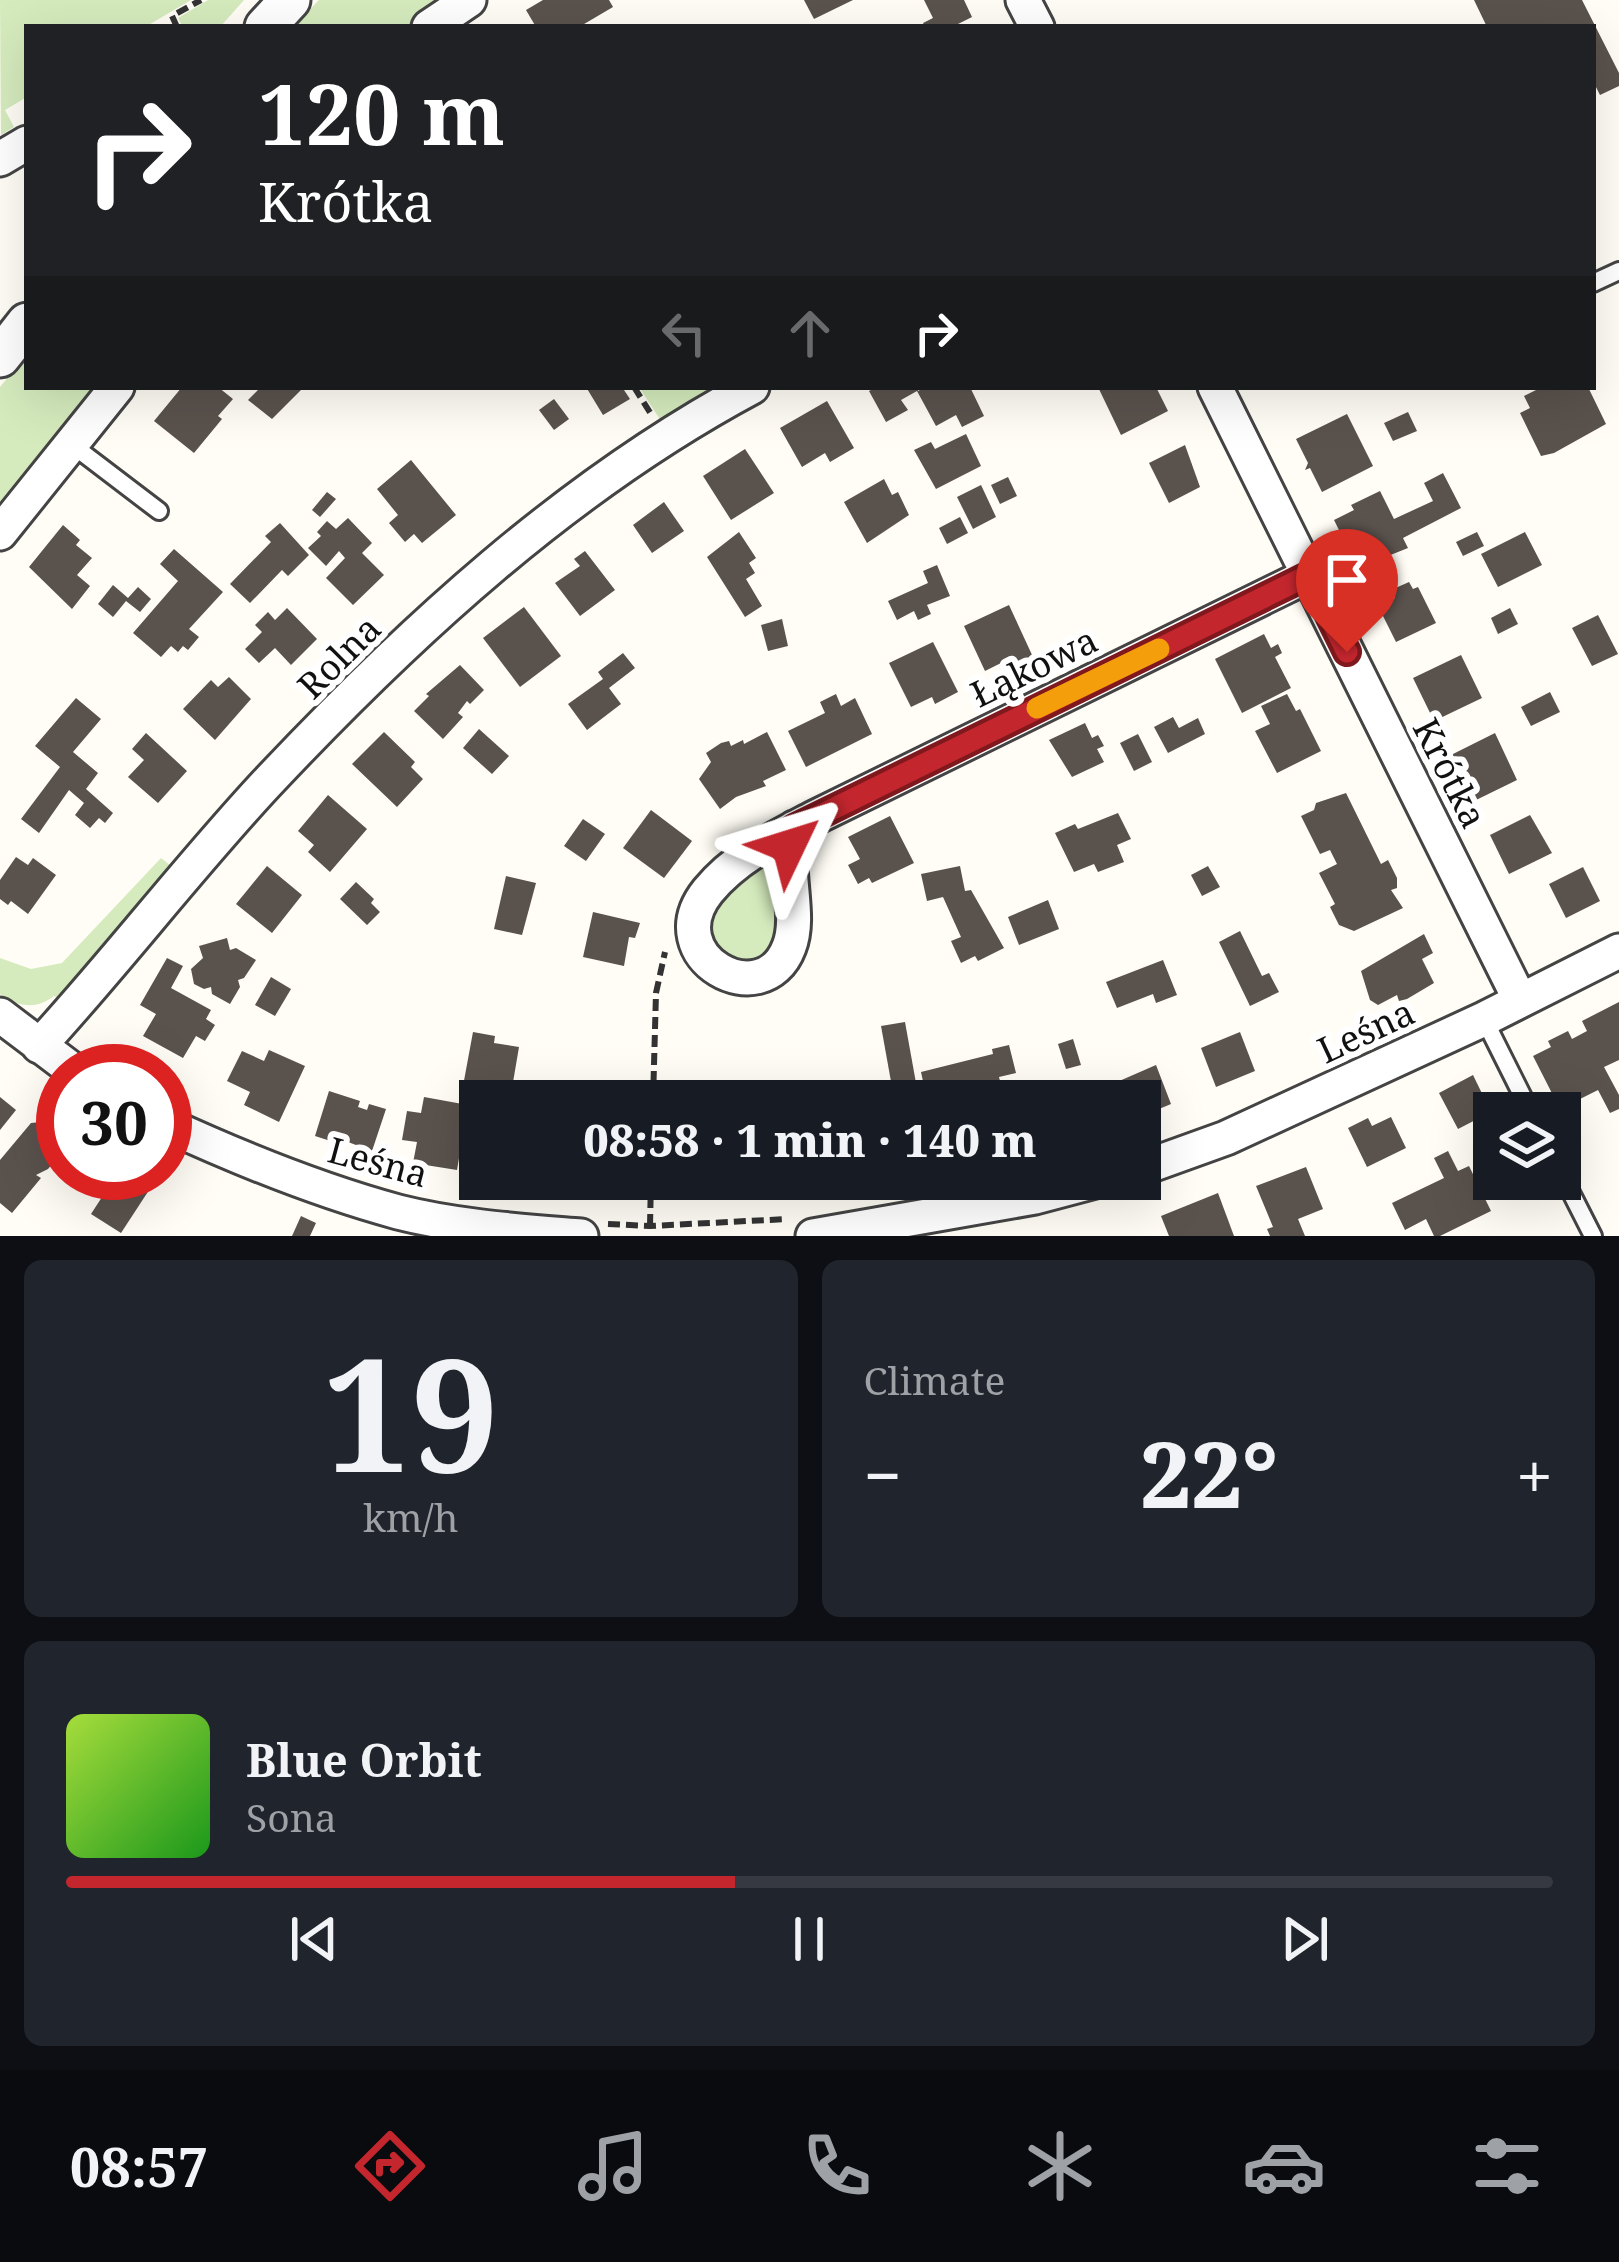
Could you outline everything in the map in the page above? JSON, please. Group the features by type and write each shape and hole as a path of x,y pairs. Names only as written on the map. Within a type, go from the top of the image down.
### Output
{"street":[{"path":"269,24 290,0"},
{"path":"434,24 470,0"},
{"path":"0,357 24,327"},
{"path":"0,533 115,390"},
{"name":"Rolna","path":"41,1044 266,785 424,626 500,560 651,446 747,390"},
{"name":"Krótka","path":"1216,390 1520,1000"},
{"name":"Łąkowa","path":"794,828 1309,575"},
{"name":"Leśna","path":"1161,1161 1226,1138 1619,951"},
{"path":"0,1015 36,1044"},
{"name":"Leśna","path":"192,1136 245,1160 402,1213 506,1230 592,1230"},
{"path":"802,1227 1018,1200"}],"lane":[{"path":"71,444 159,511"},
{"path":"1484,1019 1520,1092"},
{"path":"1575,1200 1593,1236"}],"path":[{"path":"176,24 172,16 201,0"},
{"path":"650,1226 651,1200"},
{"path":"592,1230 802,1227"}],"green space":[{"path":"0,0 191,0 150,24 24,24 24,99 5,110 14,127 1,135"},
{"path":"208,0 244,0 223,24 181,24 178,18"},
{"path":"319,0 444,0 412,24 296,24"},
{"path":"24,358 24,390 100,390 0,513 0,387"},
{"path":"641,390 719,390 663,424"},
{"path":"161,858 175,869 61,1000 54,996 27,1005 0,994 0,958 31,969 62,963"},
{"path":"768,858 773,866 778,938 762,958 738,963 714,949 707,921 718,900"}],"building":[{"path":"543,0 609,0 613,7 584,24 534,24 526,10"},
{"path":"804,0 853,0 814,19"},
{"path":"924,0 964,0 972,17 958,24 924,24 933,18"},
{"path":"1474,0 1582,0 1594,24 1486,24"},
{"path":"1596,28 1619,73 1619,86 1600,95"},
{"path":"180,390 222,390 233,399 194,453 154,421"},
{"path":"258,390 301,390 272,419 248,400"},
{"path":"588,390 624,390 630,399 603,415"},
{"path":"971,390 984,416 962,427 956,415 936,426 917,391 901,400 908,410 886,422 869,391"},
{"path":"1099,390 1158,390 1168,411 1121,435"},
{"path":"1536,390 1589,390 1606,424 1541,456 1520,413 1530,408 1524,396"},
{"path":"554,399 569,419 554,430 539,410"},
{"path":"827,401 854,448 830,462 825,453 802,467 780,428"},
{"path":"1408,412 1417,431 1393,441 1384,423"},
{"path":"1347,414 1373,466 1322,492 1310,468 1305,470 1308,463 1296,439"},
{"path":"966,434 981,466 936,489 914,450 931,442 935,449"},
{"path":"1185,445 1200,487 1169,503 1149,463"},
{"path":"745,449 774,493 731,520 703,476"},
{"path":"411,460 456,515 422,543 414,534 405,542 389,523 398,515 377,489"},
{"path":"1443,473 1461,508 1403,538 1408,548 1358,568 1334,520 1354,510 1351,505 1380,491 1394,519 1433,501 1424,483"},
{"path":"1008,477 1017,496 1000,504 991,485"},
{"path":"884,479 892,495 898,492 909,515 867,543 844,502"},
{"path":"981,485 996,517 973,529 957,497"},
{"path":"327,492 336,499 320,517 312,510"},
{"path":"664,502 684,531 652,553 633,525"},
{"path":"960,517 968,533 947,544 939,528"},
{"path":"348,518 372,543 362,553 384,575 353,605 326,578 345,558 339,551 326,566 308,548 321,536 317,532 327,521 336,529"},
{"path":"280,523 309,555 288,576 282,570 250,603 230,584 271,542 265,536"},
{"path":"63,525 92,558 77,575 90,586 72,609 29,567"},
{"path":"739,532 756,558 749,563 755,573 746,579 762,606 745,617 707,557"},
{"path":"1477,532 1484,546 1463,556 1456,542"},
{"path":"1525,532 1542,565 1498,587 1481,554"},
{"path":"174,549 223,592 189,629 199,637 188,650 183,646 178,652 171,646 161,657 133,633 178,581 160,564"},
{"path":"585,551 615,590 580,616 555,583 580,566 574,559"},
{"path":"937,565 950,596 927,605 931,614 918,620 914,611 897,620 888,601 928,583 923,571"},
{"path":"1409,582 1413,589 1418,587 1436,623 1396,642 1378,606 1395,598 1391,590"},
{"path":"113,585 128,598 138,587 151,599 140,612 126,601 113,617 98,604"},
{"path":"1009,605 1033,657 1009,668 1005,661 985,671 964,626"},
{"path":"524,607 561,656 520,687 483,638"},
{"path":"287,608 317,639 291,665 275,648 259,663 245,649 262,632 255,625 268,612 275,620"},
{"path":"1510,608 1518,624 1498,634 1491,618"},
{"path":"1598,615 1618,654 1592,666 1572,628"},
{"path":"782,619 788,646 768,651 761,625"},
{"path":"1264,634 1271,648 1278,644 1282,653 1275,657 1291,688 1242,713 1215,659"},
{"path":"933,642 958,692 935,704 932,697 911,707 889,663"},
{"path":"623,653 635,668 609,688 621,704 587,730 568,704 603,679 598,672"},
{"path":"1461,655 1482,698 1434,721 1413,678"},
{"path":"460,665 484,690 470,704 467,701 458,713 463,717 443,739 414,711"},
{"path":"229,677 251,699 215,740 183,709 211,680 218,687"},
{"path":"1550,692 1560,712 1531,726 1521,707"},
{"path":"836,694 841,706 855,698 872,734 806,767 788,731 825,713 820,702"},
{"path":"1287,694 1321,751 1277,773 1255,731 1270,724 1261,706"},
{"path":"76,698 101,719 73,752 98,773 86,789 113,813 105,823 99,818 90,828 75,815 84,803 69,790 39,833 21,819 60,767 35,746"},
{"path":"1173,717 1179,728 1198,718 1205,734 1168,753 1154,727"},
{"path":"1085,723 1092,738 1098,735 1104,746 1097,749 1104,762 1072,777 1049,740"},
{"path":"479,729 509,756 492,774 463,748"},
{"path":"384,732 415,762 411,767 423,779 397,807 352,764"},
{"path":"767,732 786,770 763,781 766,786 720,809 699,779 711,762 706,753 721,743 729,741 731,746 743,740 744,744"},
{"path":"146,733 187,771 158,803 128,777 144,760 132,749"},
{"path":"1495,733 1517,780 1474,801 1451,755"},
{"path":"1138,734 1152,762 1134,771 1120,743"},
{"path":"1346,793 1381,864 1388,860 1397,878 1397,888 1391,890 1403,908 1354,931 1339,925 1330,907 1335,904 1319,873 1337,864 1330,850 1320,854 1301,816 1314,810 1316,803"},
{"path":"328,795 367,829 330,872 308,852 314,845 298,831"},
{"path":"651,810 692,841 664,878 623,848"},
{"path":"1118,813 1131,839 1117,845 1124,862 1098,872 1094,864 1074,872 1055,833"},
{"path":"1530,815 1552,853 1509,874 1490,835"},
{"path":"890,816 914,863 872,883 869,878 858,884 848,865 860,859 848,837"},
{"path":"583,819 605,834 586,861 564,846"},
{"path":"16,857 28,865 33,858 56,875 28,914 0,899 0,880"},
{"path":"267,866 302,895 272,933 236,904"},
{"path":"960,866 965,891 971,890 1004,948 978,961 975,956 961,963 951,941 961,937 943,897 927,901 921,874"},
{"path":"1208,866 1220,887 1202,896 1191,875"},
{"path":"1583,867 1600,901 1566,918 1549,884"},
{"path":"506,876 536,883 522,935 494,929"},
{"path":"356,882 380,912 367,925 340,899"},
{"path":"1048,900 1059,929 1019,945 1008,917"},
{"path":"593,912 640,923 635,938 629,937 624,966 583,957"},
{"path":"1240,931 1262,976 1269,973 1279,992 1250,1006 1219,942"},
{"path":"1424,934 1433,953 1422,959 1434,983 1407,999 1399,1001 1397,995 1378,1005 1370,1000 1361,971"},
{"path":"227,938 230,950 236,948 256,960 238,980 240,987 230,1004 212,994 211,987 194,984 191,969 203,958 199,946"},
{"path":"167,958 183,966 171,988 211,1010 206,1019 215,1025 205,1041 196,1036 191,1044 158,1044 143,1036 156,1014 140,1005"},
{"path":"1163,960 1177,995 1156,1003 1153,994 1117,1008 1106,982"},
{"path":"271,977 291,989 275,1016 255,1005"},
{"path":"1619,1002 1619,1060 1604,1067 1619,1095 1619,1109 1610,1113 1598,1090 1581,1098 1581,1092 1551,1092 1533,1056 1568,1031 1572,1039 1587,1031 1582,1021"},
{"path":"905,1022 915,1080 891,1080 881,1026"},
{"path":"473,1032 495,1036 494,1043 519,1047 513,1080 464,1080"},
{"path":"1240,1032 1255,1071 1216,1087 1201,1048"},
{"path":"1073,1039 1081,1065 1066,1069 1058,1044"},
{"path":"1009,1045 1016,1073 1000,1080 923,1080 921,1072 993,1054 992,1049"},
{"path":"269,1050 305,1066 279,1122 244,1105 250,1092 227,1081 242,1051 264,1061"},
{"path":"1156,1065 1171,1104 1161,1108 1161,1080 1122,1080"},
{"path":"1473,1075 1481,1092 1473,1092 1473,1121 1458,1129 1439,1093"},
{"path":"329,1091 360,1101 358,1107 367,1110 369,1104 386,1109 371,1154 348,1142 346,1146 315,1136"},
{"path":"0,1097 16,1110 0,1130"},
{"path":"424,1097 459,1103 457,1170 413,1163 417,1142 402,1140 407,1111 421,1113"},
{"path":"1391,1117 1406,1148 1367,1167 1348,1128 1368,1118 1372,1126"},
{"path":"36,1122 36,1184 12,1213 0,1203 0,1160"},
{"path":"1448,1151 1458,1171 1469,1166 1473,1200 1486,1200 1491,1211 1440,1236 1434,1236 1426,1219 1405,1230 1392,1203 1444,1178 1434,1158"},
{"path":"1306,1167 1323,1209 1298,1219 1305,1236 1270,1236 1267,1229 1273,1227 1256,1186"},
{"path":"1218,1193 1234,1236 1169,1236 1161,1216"},
{"path":"100,1200 143,1200 121,1233 91,1214"},
{"path":"301,1216 316,1223 310,1236 292,1236"}],"slow traffic":[{"path":"1037,708 1159,649"}],"route":[{"path":"789,846 794,828 1309,575 1347,652"}]}
